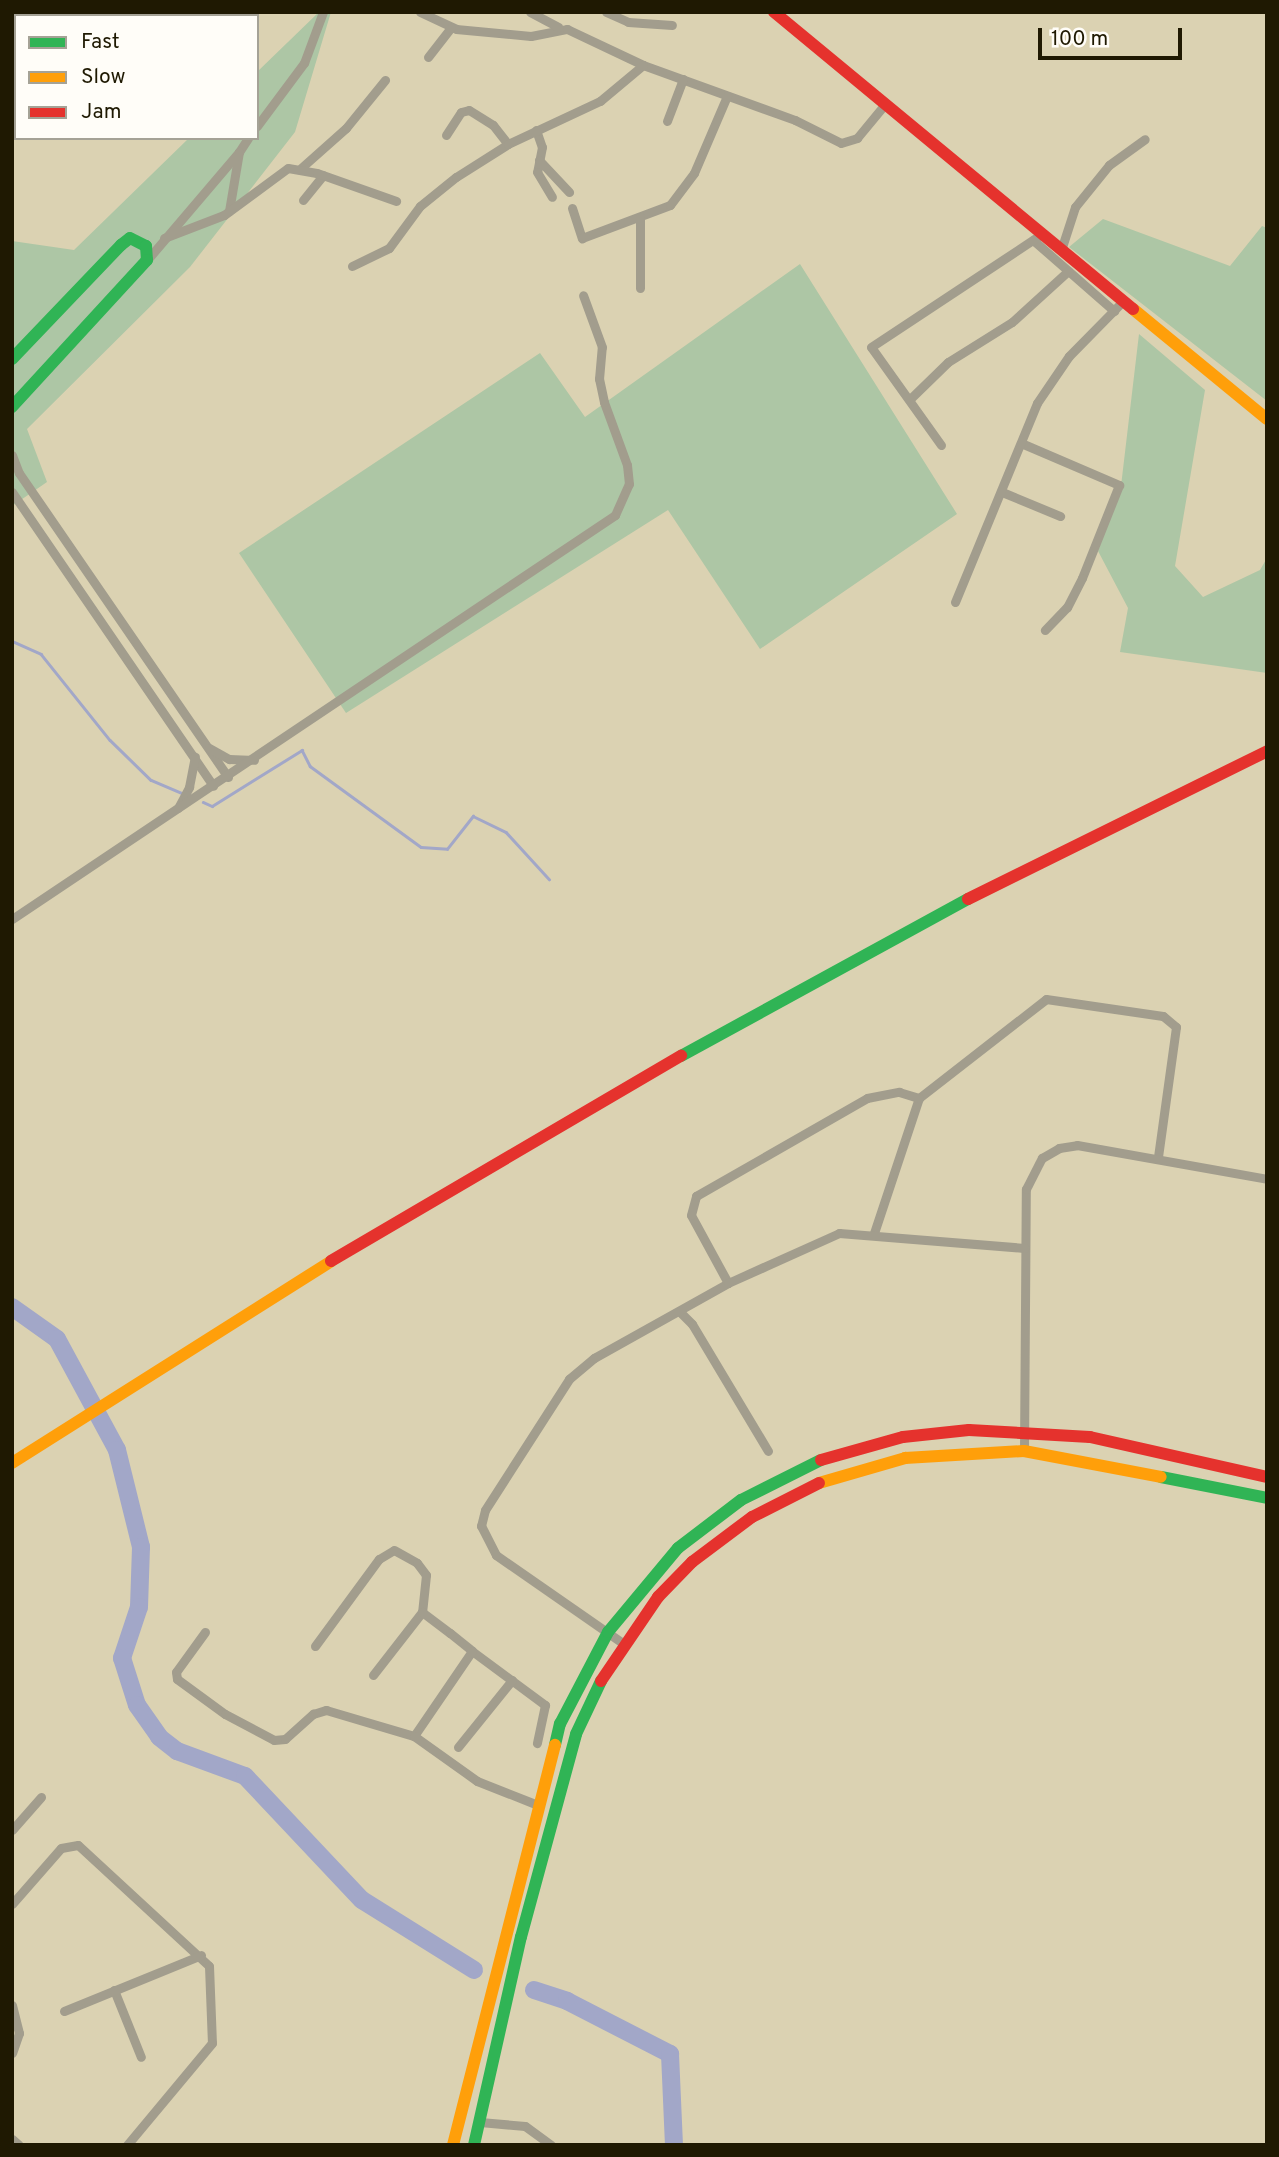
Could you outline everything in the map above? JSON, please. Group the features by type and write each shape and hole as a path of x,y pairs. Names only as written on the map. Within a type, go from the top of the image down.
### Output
{"street":[{"path":"259,123 304,63 323,12"},
{"path":"420,12 452,28 531,36 558,27"},
{"path":"530,12 643,65 727,96 841,144 857,138 885,104"},
{"path":"606,12 628,22 672,25"},
{"path":"774,12 1038,236 1124,300 1267,419"},
{"path":"428,57 452,28"},
{"path":"352,266 389,248 420,206 456,177 509,144 600,101 643,65"},
{"path":"667,121 683,79"},
{"path":"301,168 346,128 385,80"},
{"path":"572,208 582,239 670,205 688,185 727,96"},
{"path":"446,135 461,112 469,110 491,123 509,144"},
{"path":"536,130 542,147 537,172 552,197"},
{"path":"1114,311 1068,271 1063,254 1075,207 1105,170 1145,139"},
{"path":"12,407 147,260 247,140"},
{"path":"229,211 239,152"},
{"path":"539,160 569,192"},
{"path":"164,238 186,233 229,211 288,167 301,168 396,201"},
{"path":"303,200 323,175"},
{"path":"640,217 640,288"},
{"path":"941,445 871,347 1038,236"},
{"path":"12,359 130,238 146,246 147,260"},
{"path":"910,398 948,362 1012,322 1068,271"},
{"path":"12,919 254,760 615,515 629,484 627,465 604,402 599,379 602,347 583,295"},
{"path":"955,602 1037,403 1069,356 1124,300"},
{"path":"1021,443 1119,485 1068,607 1045,630"},
{"path":"12,455 19,473 228,777"},
{"path":"12,492 213,786"},
{"path":"1002,492 1060,516"},
{"path":"208,747 229,759 254,760"},
{"path":"12,1462 120,1390 641,1078 988,889 1267,751"},
{"path":"177,810 189,787 195,757"},
{"path":"874,1233 919,1098 1046,999 1163,1016 1176,1027 1177,1036 1158,1156"},
{"path":"729,1283 691,1215 696,1196 867,1098 899,1092 919,1098"},
{"path":"1024,1451 1026,1189 1042,1158 1059,1147 1077,1145 1158,1156 1267,1179"},
{"path":"624,1643 496,1555 481,1526 485,1510 569,1379 594,1358 729,1283 815,1241 839,1233 874,1233 1024,1248"},
{"path":"680,1312 768,1451"},
{"path":"453,2145 560,1724 608,1632 678,1548 741,1500 788,1473 841,1452 903,1437 1025,1431 1090,1437 1267,1477"},
{"path":"474,2145 522,1937 576,1734 592,1696 624,1643 658,1597 692,1562 752,1517 797,1492 845,1473 905,1458 1024,1451 1267,1498"},
{"path":"315,1646 379,1559 394,1550 404,1553 426,1575 422,1612 373,1675"},
{"path":"422,1612 545,1705 537,1743"},
{"path":"205,1632 176,1672 177,1679 225,1714 274,1740 285,1739 313,1714 326,1710 414,1736 477,1781 538,1805"},
{"path":"414,1736 472,1651"},
{"path":"458,1747 512,1680"},
{"path":"12,1830 41,1797"},
{"path":"12,1904 61,1848 78,1845 201,1955 209,1966 212,2043 127,2145"},
{"path":"64,2011 201,1955"},
{"path":"114,1990 141,2057"},
{"path":"12,2005 19,2033 12,2053"},
{"path":"480,2122 525,2126 551,2145"},
{"path":"12,2139 19,2145"}],"green space":[{"path":"319,12 331,12 295,132 190,267 27,429 47,482 12,506 12,241 74,250 187,140 259,140 259,70"},
{"path":"1103,219 1230,266 1262,226 1267,228 1267,401 1069,247"},
{"path":"800,264 957,514 760,649 668,510 346,713 239,553 540,353 585,417"},
{"path":"1139,334 1205,390 1175,566 1203,597 1260,570 1267,558 1267,673 1120,652 1128,608 1098,551 1121,486"}],"waterway":[{"path":"12,641 41,654 110,740 151,780 182,793"},
{"path":"203,802 212,806 302,750 310,766 421,847 447,849 473,816 506,832 549,879"},
{"path":"12,1307 57,1339 117,1450 141,1547 139,1607 122,1658 137,1705 159,1737 177,1751 245,1776 362,1900 474,1970"},
{"path":"534,1990 567,2001 670,2054 674,2145"}],"traffic: fast":[{"path":"12,359 121,245 130,238 146,246 147,260 12,407"},
{"path":"681,1056 968,899"},
{"path":"555,1745 560,1724 608,1632 678,1548 741,1500 821,1460"},
{"path":"1161,1477 1267,1498"},
{"path":"474,2145 521,1937 576,1734 601,1681"}],"traffic: slow":[{"path":"1133,309 1267,419"},
{"path":"12,1463 331,1261"},
{"path":"819,1483 905,1458 1024,1451 1161,1477"},
{"path":"453,2145 555,1745"}],"traffic: jam":[{"path":"774,12 1133,309"},
{"path":"968,899 1267,751"},
{"path":"331,1261 681,1056"},
{"path":"821,1460 903,1437 969,1430 1090,1437 1267,1477"},
{"path":"601,1681 658,1597 692,1562 752,1517 819,1483"}]}
